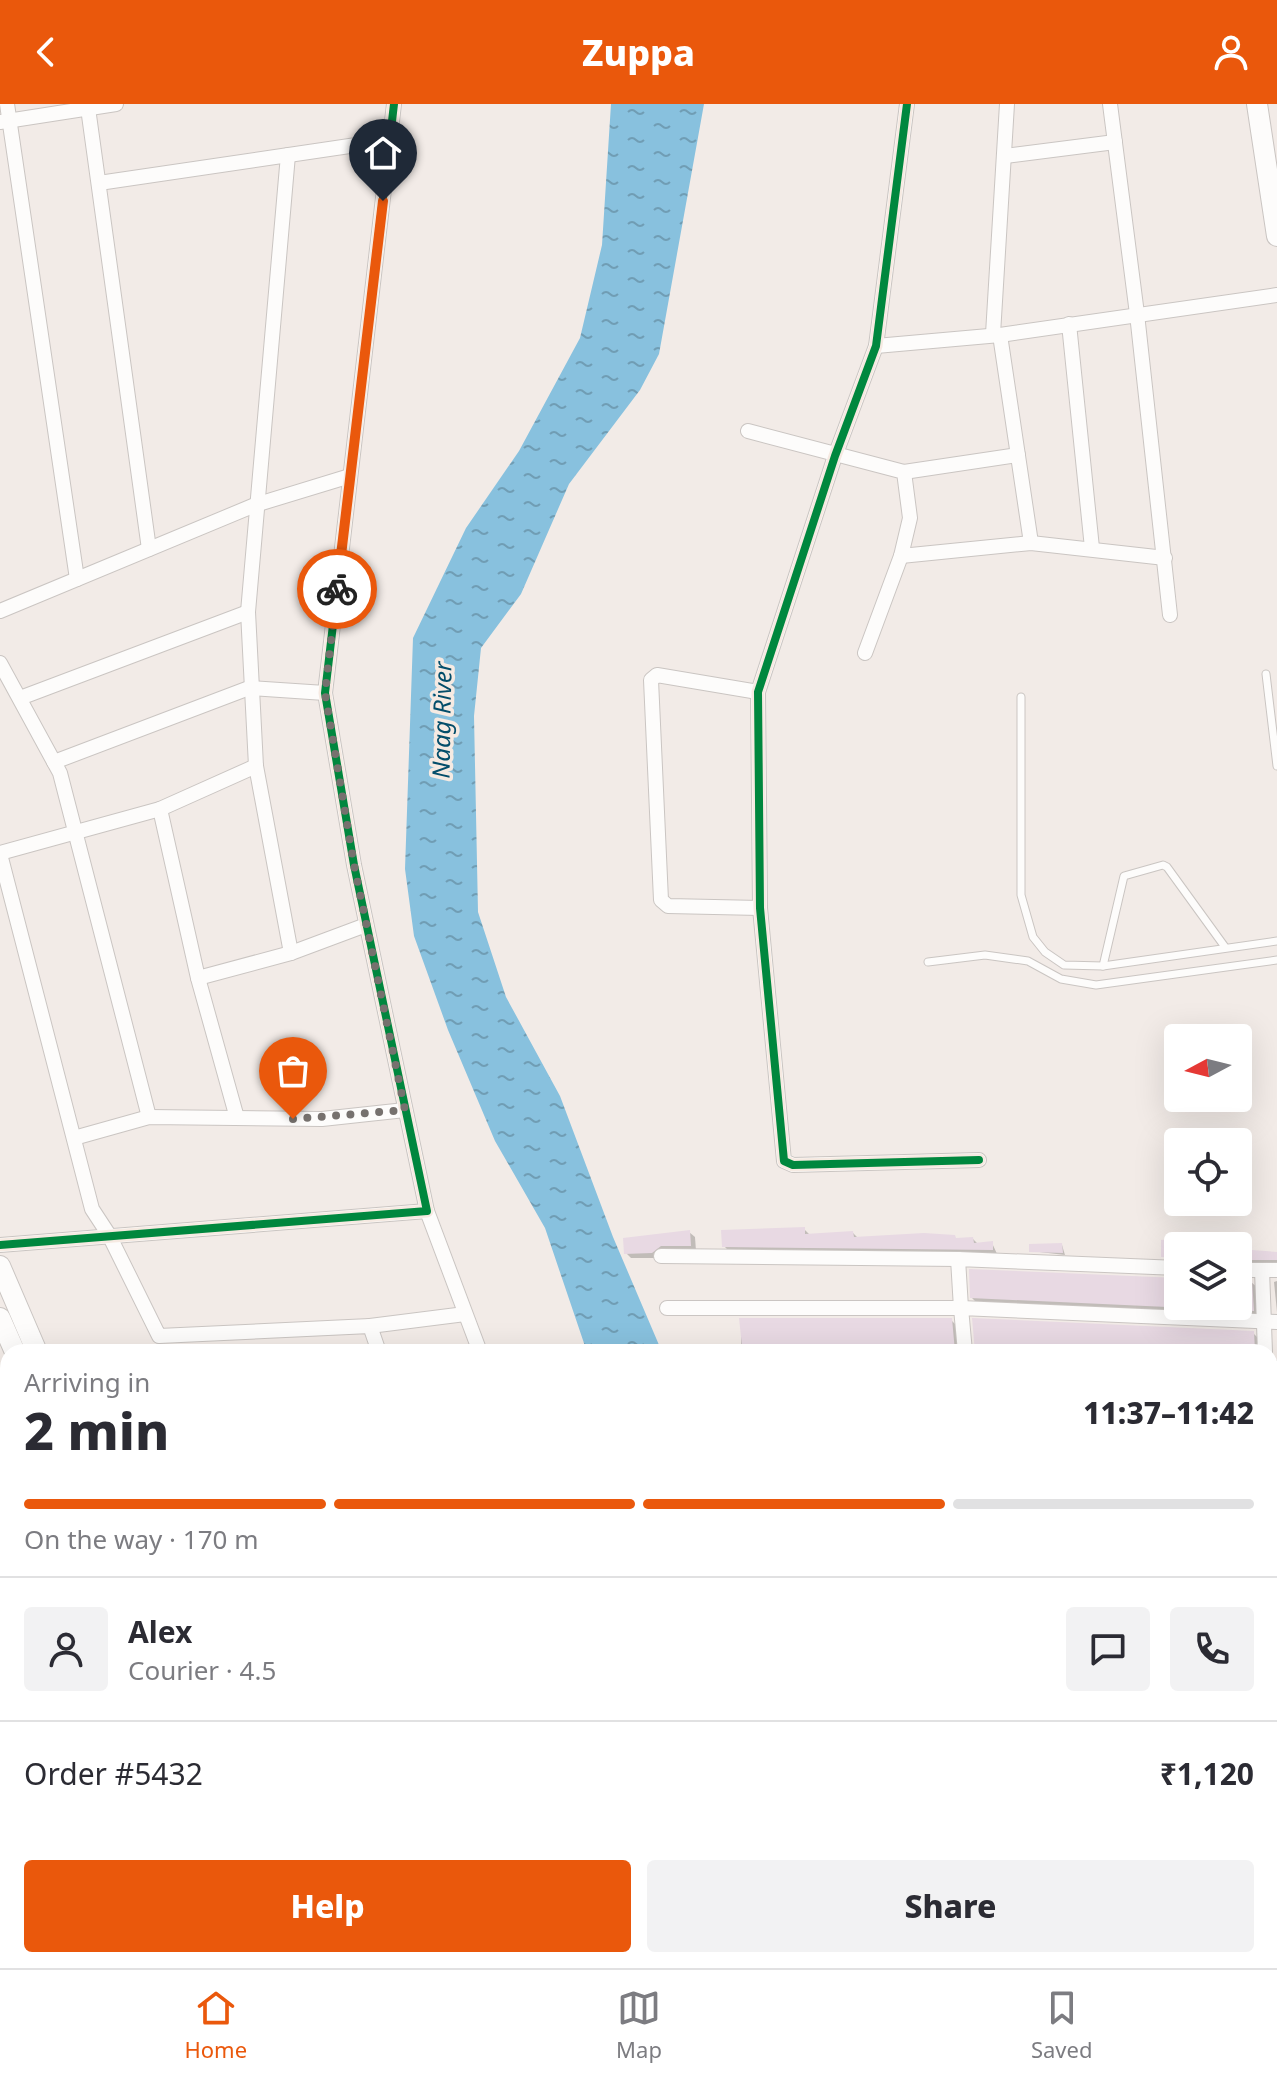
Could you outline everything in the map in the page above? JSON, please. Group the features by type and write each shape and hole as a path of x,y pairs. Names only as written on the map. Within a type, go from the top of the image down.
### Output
{"main road":[{"path":"1257,104 1277,236"},
{"path":"0,1266 34,1344"},
{"path":"0,1318 11,1344"}],"street":[{"path":"7,104 5,121 77,579"},
{"path":"5,121 116,104"},
{"path":"394,104 325,693 366,925 427,1211 477,1344"},
{"path":"907,104 876,346 835,456 758,692 760,908 784,1161 793,1165 979,1160"},
{"path":"1007,104 996,335 1031,543"},
{"path":"1110,104 1170,615"},
{"path":"88,108 149,549"},
{"path":"99,183 390,140"},
{"path":"1005,156 1115,142"},
{"path":"288,155 248,612 249,688 256,766 291,953"},
{"path":"876,346 996,335 1277,295"},
{"path":"1069,324 1092,548"},
{"path":"748,431 904,472 1018,455"},
{"path":"865,653 901,556 910,518 904,472"},
{"path":"0,611 255,505 350,476"},
{"path":"901,556 1031,543 1165,558"},
{"path":"20,698 248,612"},
{"path":"0,663 54,762 76,833 149,1117"},
{"path":"758,692 657,675 651,680 661,900 668,906 760,908"},
{"path":"54,762 249,688 325,693"},
{"path":"163,1344 109,1235 92,1209 0,854 160,809 256,766"},
{"path":"160,809 198,978 237,1118"},
{"path":"198,978 291,953 366,925"},
{"path":"74,1138 149,1117 322,1119 405,1110"},
{"path":"0,1245 427,1211"},
{"path":"661,1256 958,1259 1164,1267"},
{"path":"958,1259 964,1344"},
{"path":"1266,1344 1270,1322 1270,1270"},
{"path":"667,1308 961,1308 1270,1322"},
{"path":"159,1336 370,1326 465,1314"},
{"path":"370,1326 376,1344"}],"lane":[{"path":"1266,674 1277,766"},
{"path":"1021,697 1021,895 1033,937 1045,952 1064,965 1103,966 1277,941"},
{"path":"1103,966 1124,876 1127,872 1163,865 1225,947"},
{"path":"928,962 985,955 1028,961 1061,979 1096,985 1277,960"}],"water":[{"name":"Naag River","path":"611,104 704,104 659,354 640,390 569,484 521,594 481,648 474,716 478,912 506,997 560,1096 613,1237 659,1344 584,1344 545,1228 495,1141 448,1030 414,936 405,869 413,638 466,528 519,451 580,338 602,245"}],"building":[{"path":"805,1227 805,1234 853,1231 854,1237 924,1233 973,1237 974,1243 993,1241 993,1250 722,1247 721,1230"},
{"path":"690,1230 691,1246 661,1246 652,1253 624,1254 623,1238"},
{"path":"1161,1240 1164,1240 1164,1257 1161,1257"},
{"path":"1062,1243 1063,1253 1029,1252 1029,1244"},
{"path":"1252,1250 1277,1252 1277,1260 1252,1260"},
{"path":"969,1269 1164,1277 1164,1307 970,1298"},
{"path":"739,1318 952,1318 954,1344 742,1344"},
{"path":"972,1318 1254,1331 1255,1344 974,1344"}],"cycle path":[{"path":"0,1245 427,1211 354,865 325,693 394,104"},
{"path":"907,104 876,346 835,456 758,692 760,908 784,1161 793,1165 979,1160"}],"way so far":[{"path":"293,1119 405,1110 354,865 325,693 337,589"}],"route":[{"path":"337,589 383,201"}]}
